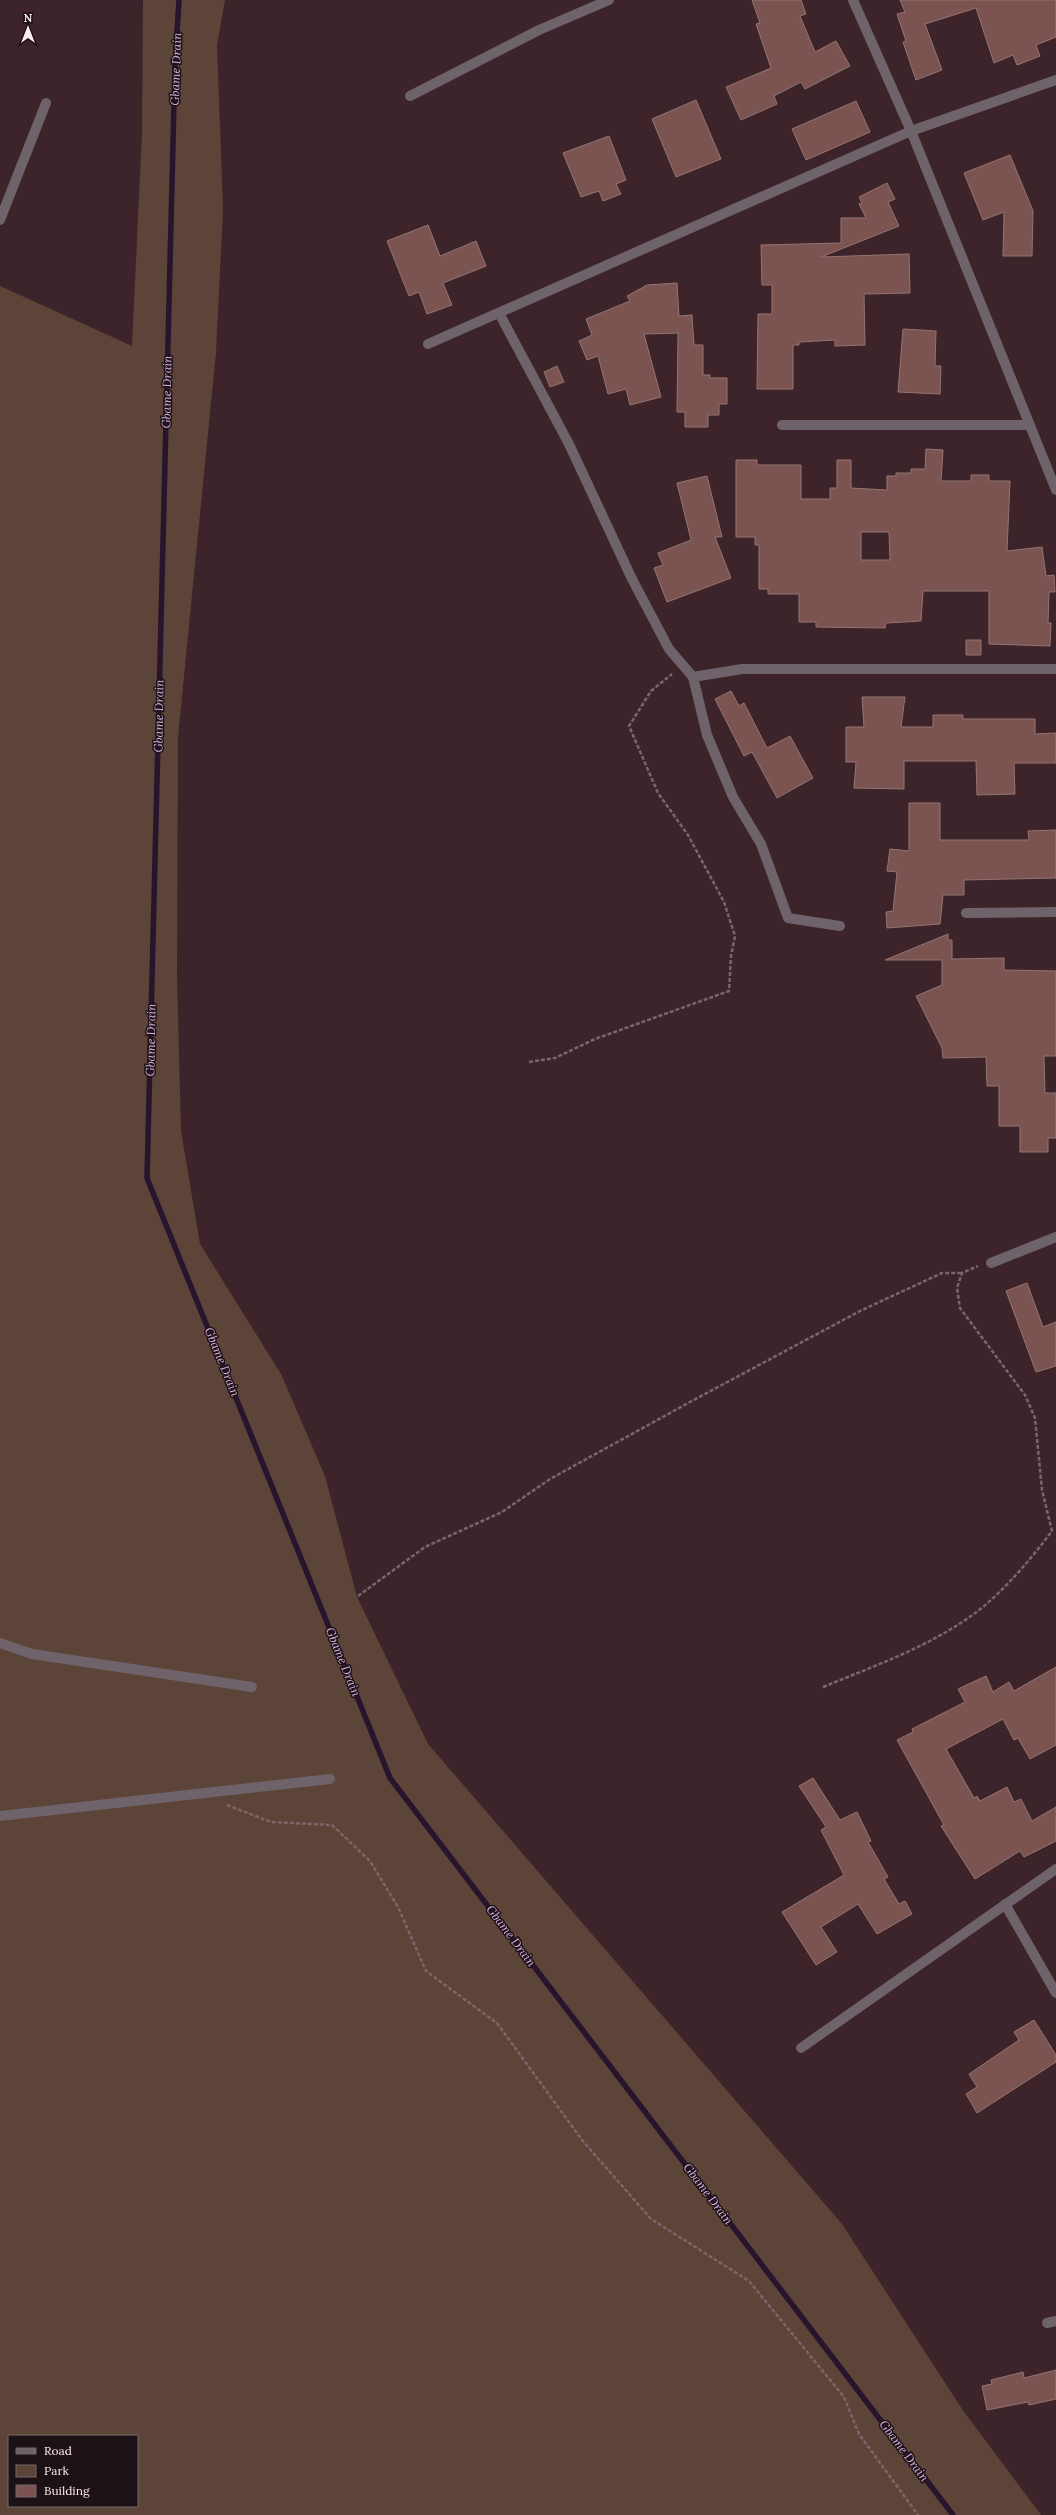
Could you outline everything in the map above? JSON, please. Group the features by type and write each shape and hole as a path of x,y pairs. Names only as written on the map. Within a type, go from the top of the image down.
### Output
{"street":[{"path":"410,96 539,30 609,0"},
{"path":"853,0 912,131 1056,488"},
{"path":"428,344 912,131 1056,80"},
{"path":"0,220 46,103"},
{"path":"499,312 569,444 632,579 668,649 694,677 707,735 733,797 761,844 788,918 840,926"},
{"path":"782,425 1030,425"},
{"path":"694,677 742,669 1056,669"},
{"path":"966,913 1056,912"},
{"path":"991,1263 1056,1237"},
{"path":"0,1643 32,1654 252,1687"},
{"path":"0,1816 330,1779"},
{"path":"801,2048 1056,1869"},
{"path":"1005,1904 1056,1993"}],"path":[{"path":"528,1062 555,1058 595,1039 729,991 731,956 735,936 724,902 688,835 658,793 629,726 651,690 683,665"},
{"path":"358,1596 425,1547 502,1512 550,1479 860,1311 942,1273 962,1273 991,1263"},
{"path":"823,1687 912,1650 971,1616 1026,1564 1052,1531 1042,1490 1035,1418 1025,1395 960,1308 957,1288 962,1273"},
{"path":"221,1803 271,1822 332,1825 370,1861 398,1907 426,1971 497,2023 582,2140 651,2219 749,2281 844,2397 859,2434 918,2515"}],"green space":[{"path":"143,0 225,0 217,45 223,209 216,352 178,737 177,976 181,1131 200,1244 281,1374 325,1476 357,1597 428,1744 842,2224 962,2409 1041,2515 0,2515 0,286 132,346 142,133"}],"building":[{"path":"752,0 801,0 806,14 800,16 815,52 836,41 850,66 805,89 801,82 774,96 777,104 741,120 726,87 771,68 756,24 760,23"},
{"path":"900,0 1056,0 1056,37 1036,45 1040,56 1017,65 1013,55 994,63 976,8 925,24 942,70 916,80 903,42 906,41 897,14 905,12"},
{"path":"696,100 721,159 676,177 652,119"},
{"path":"856,101 870,132 806,160 792,129"},
{"path":"609,136 626,180 616,184 621,194 603,201 599,191 581,197 563,153"},
{"path":"1010,155 1033,211 1032,256 1003,256 1004,212 983,220 964,173"},
{"path":"887,183 895,199 888,202 899,226 821,257 909,254 910,293 864,294 865,345 835,346 835,340 799,342 799,345 793,345 793,389 757,389 758,314 772,314 772,285 762,285 761,245 841,243 841,218 866,218 859,204 862,203 859,197"},
{"path":"428,225 440,256 476,241 486,266 443,283 452,305 427,314 419,292 409,296 387,241"},
{"path":"677,283 679,316 692,315 694,345 703,345 703,375 710,375 710,378 727,378 727,404 719,404 719,415 708,415 708,427 685,427 685,412 677,412 678,333 644,334 661,397 630,405 626,389 608,394 598,356 587,360 579,341 592,335 586,319 630,301 627,296 647,285"},
{"path":"903,329 936,331 935,366 941,366 940,394 898,392"},
{"path":"557,366 564,382 550,387 544,372"},
{"path":"926,449 943,450 941,481 971,481 971,475 989,475 989,481 1010,481 1007,551 1042,547 1046,576 1054,575 1055,592 1049,592 1048,623 1051,623 1050,646 989,644 989,591 923,591 921,621 886,623 885,628 816,627 816,622 799,622 799,594 768,594 768,589 759,589 759,545 755,545 755,537 736,537 736,460 757,460 757,465 801,465 801,499 830,499 830,488 837,488 837,460 851,460 851,488 887,490 887,476 896,476 896,473 911,473 911,469 925,469","holes":["861,532 889,532 890,560 861,560"]},
{"path":"707,476 722,537 715,537 731,578 667,602 654,568 663,565 658,553 691,540 677,483"},
{"path":"966,640 981,640 981,655 966,655"},
{"path":"731,691 739,706 744,703 767,748 790,736 813,778 777,798 752,752 744,756 715,699"},
{"path":"862,697 905,697 901,727 933,727 933,715 963,715 963,719 1035,719 1035,734 1056,733 1056,763 1014,763 1015,794 977,795 976,761 904,761 904,789 854,788 856,762 846,762 846,727 864,727"},
{"path":"909,803 940,803 940,840 1029,840 1028,831 1056,830 1056,878 964,880 964,895 943,895 940,924 887,928 886,912 893,911 897,872 887,871 890,849 909,851"},
{"path":"948,934 948,940 952,940 952,959 1004,958 1004,970 1056,971 1056,1056 1044,1056 1045,1093 1056,1093 1056,1138 1048,1138 1048,1152 1020,1152 1020,1126 999,1126 999,1086 987,1086 986,1057 943,1058 942,1048 916,996 942,985 942,960 885,960"},
{"path":"1027,1283 1043,1327 1056,1322 1056,1366 1036,1372 1006,1291"},
{"path":"1056,1667 1056,1745 1030,1759 1018,1738 1014,1740 1003,1719 946,1749 974,1798 977,1796 980,1801 1007,1787 1014,1802 1021,1799 1032,1821 1056,1807 1056,1841 1024,1857 1020,1851 975,1879 941,1826 944,1825 897,1740 913,1732 912,1729 965,1702 958,1689 986,1676 993,1692 1009,1682 1014,1691"},
{"path":"813,1778 840,1820 857,1812 871,1841 868,1842 888,1877 884,1879 899,1904 905,1901 912,1914 877,1934 858,1904 821,1927 837,1952 816,1965 782,1912 844,1875 821,1830 826,1827 799,1786"},
{"path":"1034,2020 1056,2055 1056,2062 977,2113 966,2094 977,2087 969,2074 1019,2040 1014,2032"},
{"path":"1056,2370 1056,2399 1029,2405 1028,2402 987,2410 982,2386 992,2384 991,2380 1023,2372 1024,2378"}],"waterway":[{"name":"Gbame Drain","path":"179,0 175,64 147,1178 390,1778 953,2515"}]}
